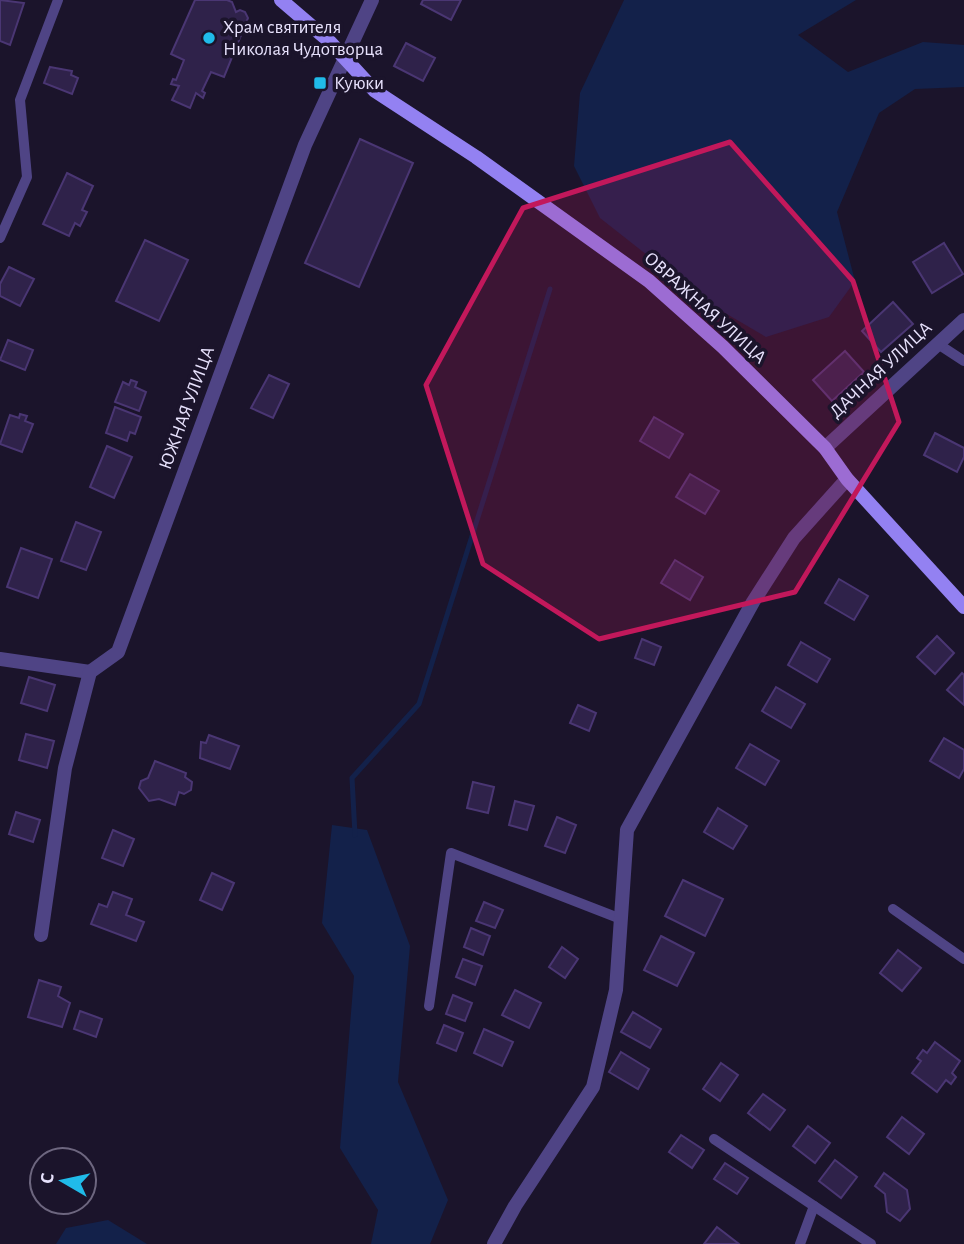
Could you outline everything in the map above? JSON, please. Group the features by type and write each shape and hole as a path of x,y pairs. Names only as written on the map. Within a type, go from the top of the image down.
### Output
{"street":[{"name":"ОВРАЖНАЯ УЛИЦА","path":"281,0 329,41 375,91 487,165 649,281 723,347 825,448 847,479 964,607"},
{"name":"ЮЖНАЯ УЛИЦА","path":"90,673 118,652 305,145 372,0"},
{"name":"ДАЧНАЯ УЛИЦА","path":"825,448 964,320"},
{"path":"494,1244 514,1206 593,1087 616,990 627,830 753,602 794,538 847,479"},
{"path":"0,659 90,673 65,768 41,935"}],"lane":[{"path":"0,238 27,177 20,100 58,0"},
{"path":"938,344 964,361"},
{"path":"429,1006 451,853 621,919"},
{"path":"893,909 964,959"},
{"path":"714,1139 871,1244"},
{"path":"800,1244 814,1206"}],"highlighted area":[{"path":"730,142 853,281 899,422 795,592 599,639 483,564 426,385 523,208"}],"water":[{"path":"624,0 856,0 798,35 848,72 923,42 964,45 964,87 915,89 879,113 837,212 855,281 829,317 766,337 708,303 600,218 574,166 580,93"},
{"path":"332,825 367,830 410,946 398,1082 448,1200 430,1244 371,1244 378,1210 340,1148 354,976 322,923"},
{"path":"108,1220 147,1244 56,1244 66,1228"}],"building":[{"path":"0,0 24,3 10,45 0,41"},
{"name":"Храм святителя Николая Чудотворца","path":"195,0 227,0 232,2 236,12 245,12 248,18 224,77 211,72 202,91 205,93 203,98 196,93 190,108 172,100 179,86 171,84 173,79 176,80 184,60 171,54"},
{"path":"423,0 461,0 451,20 421,4"},
{"path":"406,43 435,58 423,81 394,66"},
{"path":"50,67 72,71 71,75 78,78 72,94 44,83"},
{"path":"360,139 413,163 359,287 305,263"},
{"path":"67,173 93,186 82,210 87,212 80,226 75,223 69,236 43,224"},
{"path":"145,240 188,260 159,321 116,301"},
{"path":"944,243 963,274 932,293 913,262"},
{"path":"9,267 34,279 20,306 0,296 0,284"},
{"path":"893,302 913,324 881,352 862,331"},
{"path":"8,340 33,350 25,370 0,360"},
{"path":"845,351 864,372 832,401 813,380"},
{"path":"269,375 289,384 273,418 251,408"},
{"path":"131,380 137,382 135,387 146,392 139,411 115,402 123,382 129,385"},
{"path":"115,407 141,417 135,434 130,432 127,441 106,433"},
{"path":"20,414 27,416 25,421 33,424 22,452 0,444 10,415 19,418"},
{"path":"654,417 683,434 669,458 640,441"},
{"path":"935,433 964,448 964,457 957,472 924,455"},
{"path":"107,446 132,457 114,498 90,487"},
{"path":"690,474 719,491 705,514 676,497"},
{"path":"76,522 101,532 86,570 61,561"},
{"path":"21,548 52,559 38,598 7,587"},
{"path":"675,560 703,577 690,600 661,583"},
{"path":"839,579 868,596 854,620 825,603"},
{"path":"937,636 954,653 935,674 917,657"},
{"path":"642,639 661,647 654,665 635,658"},
{"path":"801,642 830,659 817,682 788,665"},
{"path":"962,673 964,675 964,705 947,690"},
{"path":"29,677 55,685 47,711 21,703"},
{"path":"776,687 805,704 791,728 762,711"},
{"path":"578,705 596,713 589,731 570,723"},
{"path":"26,734 54,741 47,768 19,760"},
{"path":"209,735 239,746 230,769 200,758 201,742 206,743"},
{"path":"944,738 964,750 964,769 959,778 930,761"},
{"path":"750,744 779,761 765,785 736,768"},
{"path":"155,761 186,773 185,777 192,782 191,790 184,794 179,792 175,805 159,799 149,801 139,788 141,781 148,778"},
{"path":"473,782 494,787 488,813 467,808"},
{"path":"515,801 534,806 527,830 509,825"},
{"path":"718,808 747,826 733,849 704,832"},
{"path":"16,812 40,820 33,842 9,834"},
{"path":"557,817 576,825 565,853 545,846"},
{"path":"113,830 134,839 123,866 102,858"},
{"path":"212,873 234,883 222,910 200,900"},
{"path":"683,880 723,899 705,936 665,916"},
{"path":"113,892 132,899 126,915 144,922 136,941 91,924 99,904 107,907"},
{"path":"484,902 503,910 495,928 476,921"},
{"path":"471,928 490,936 483,955 464,947"},
{"path":"661,936 694,953 677,986 644,970"},
{"path":"562,947 578,959 565,978 549,967"},
{"path":"898,950 921,968 902,991 880,973"},
{"path":"463,959 482,966 475,985 456,977"},
{"path":"39,980 61,987 58,996 70,1003 62,1027 28,1017"},
{"path":"515,990 541,1003 529,1028 502,1015"},
{"path":"453,995 472,1003 465,1021 446,1014"},
{"path":"80,1011 102,1019 96,1037 74,1029"},
{"path":"633,1012 661,1029 650,1048 621,1032"},
{"path":"444,1025 463,1033 456,1051 437,1043"},
{"path":"484,1029 513,1042 502,1066 474,1053"},
{"path":"935,1042 960,1061 952,1073 956,1077 951,1084 946,1080 937,1092 912,1073 921,1061 917,1058 923,1050 927,1053"},
{"path":"621,1052 649,1069 638,1089 609,1072"},
{"path":"721,1063 738,1075 720,1101 703,1089"},
{"path":"763,1094 785,1110 770,1130 748,1113"},
{"path":"902,1117 924,1134 909,1154 887,1137"},
{"path":"808,1126 830,1143 815,1163 793,1146"},
{"path":"681,1135 704,1150 692,1168 669,1152"},
{"path":"835,1160 857,1177 841,1198 819,1181"},
{"path":"725,1163 748,1178 737,1194 714,1179"},
{"path":"884,1173 907,1190 910,1209 900,1221 887,1212 885,1194 875,1186"},
{"path":"717,1227 739,1244 704,1244"}],"waterway":[{"path":"355,835 352,778 419,704 550,289"}],"place":[{"name":"Храм святителя Николая Чудотворца","path":"209,38"},
{"name":"Куюки","path":"320,83"}]}
